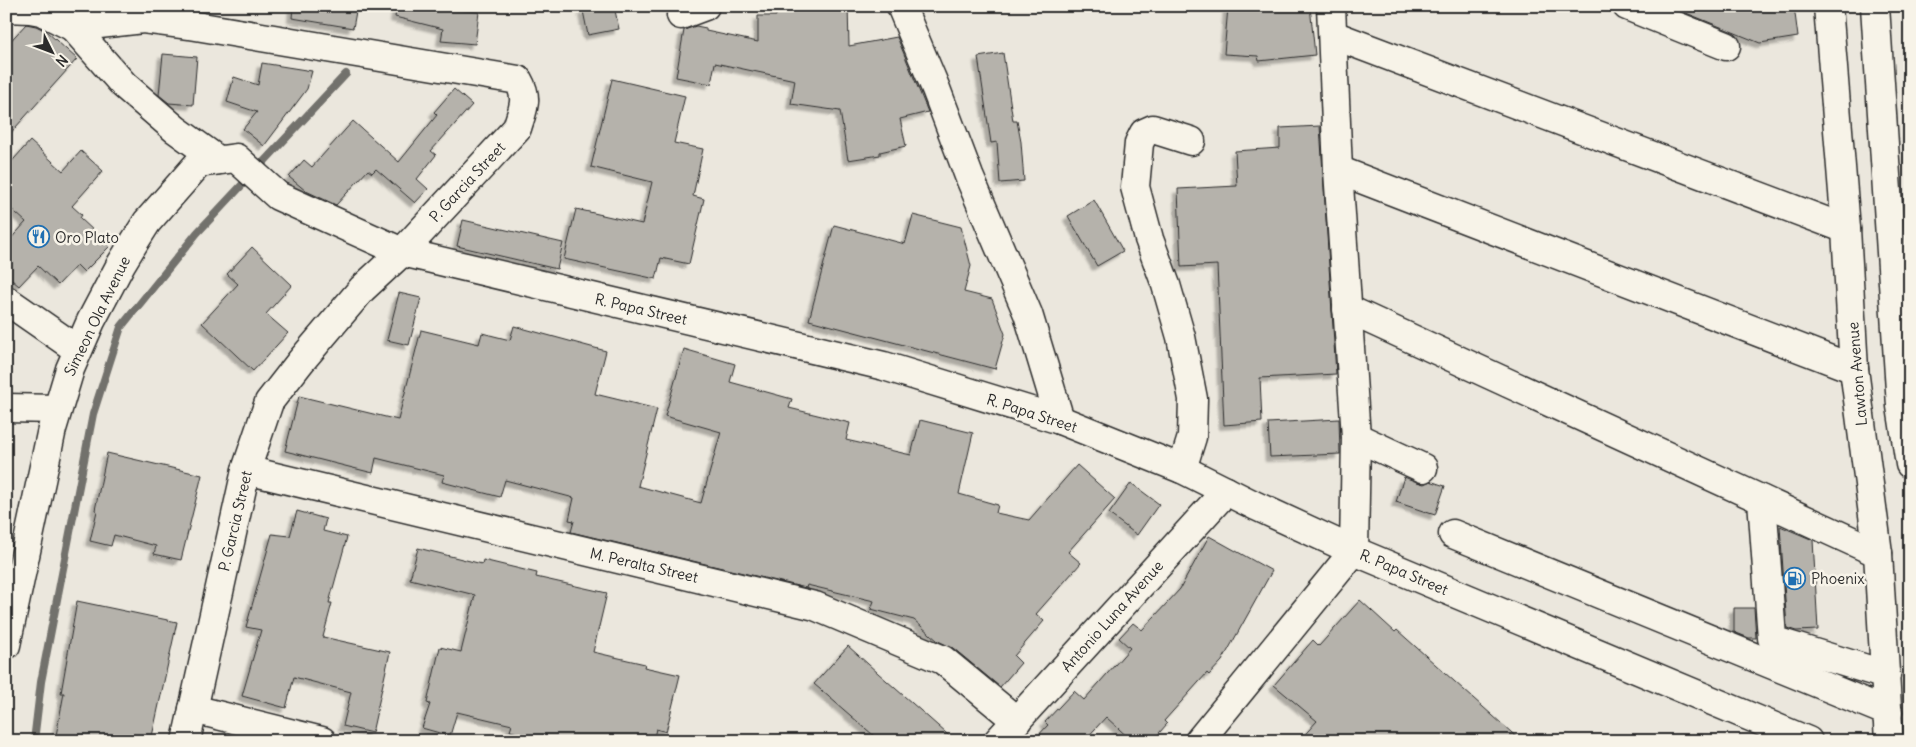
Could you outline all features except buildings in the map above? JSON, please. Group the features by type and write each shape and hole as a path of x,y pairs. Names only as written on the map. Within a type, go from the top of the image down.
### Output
{"street":[{"path":"901,6 936,89 969,176 1028,314 1060,420"},
{"path":"1199,741 1354,551 1356,437 1338,170 1332,6"},
{"path":"1627,6 1726,46"},
{"name":"Lawton Avenue","path":"1828,6 1846,228 1854,369 1878,553 1889,741"},
{"path":"1876,6 1910,464"},
{"path":"6,8 41,11 73,27"},
{"name":"P. Garcia Street","path":"73,27 142,13 190,25 518,80 524,92 524,103 518,128 402,252 362,289 301,361 270,402 246,470 186,741"},
{"name":"R. Papa Street","path":"73,27 124,85 175,129 227,159 278,196 402,252 884,366 1060,420 1182,469 1354,551 1808,741"},
{"path":"1333,35 1846,228"},
{"path":"1182,469 1192,437 1193,399 1181,337 1166,285 1149,239 1135,187 1139,143 1144,134 1154,129 1191,142"},
{"name":"Simeon Ola Avenue","path":"6,645 57,409 78,350 121,264 147,222 199,163 227,159"},
{"path":"1338,170 1854,369"},
{"path":"6,300 78,350"},
{"path":"1347,308 1878,553"},
{"path":"6,408 57,409"},
{"path":"1356,437 1423,468"},
{"name":"M. Peralta Street","path":"246,470 815,606 943,660 1017,720"},
{"name":"Antonio Luna Avenue","path":"998,741 1226,491"},
{"path":"1762,500 1772,638 1778,642 1886,675"},
{"path":"1453,534 1888,712"},
{"path":"193,709 322,741"}],"waterway":[{"path":"34,741 41,682 93,414 121,327 197,233 346,74"}],"place":[{"name":"Oro Plato","path":"39,237"},
{"name":"Phoenix","path":"1795,578"}]}
